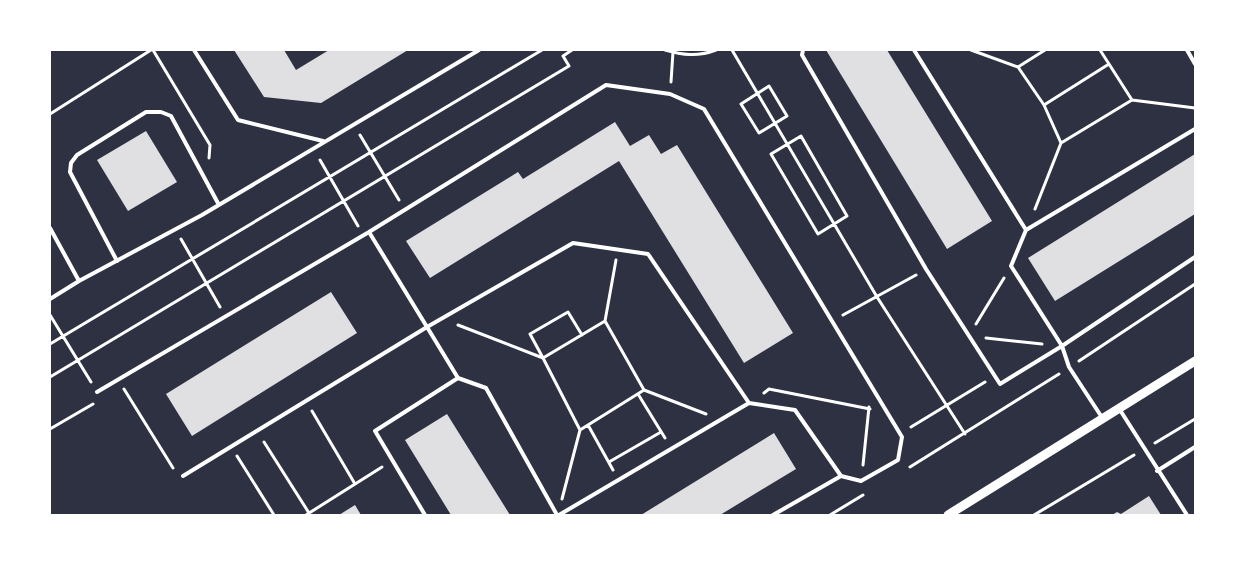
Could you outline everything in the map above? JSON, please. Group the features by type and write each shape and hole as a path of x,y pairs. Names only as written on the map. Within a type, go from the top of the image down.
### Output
{"street":[{"path":"948,515 1195,361"}],"lane":[{"path":"194,50 238,120 323,141"},
{"path":"50,299 79,281 176,229 479,50"},
{"path":"803,50 802,55 926,269 1000,384 1062,346 1195,257"},
{"path":"914,50 1026,230"},
{"path":"1187,50 1195,64"},
{"path":"97,392 369,232 606,84 670,94 704,109 902,437 898,460 861,481 841,476 795,410 749,403 558,515 486,388 458,378 369,232"},
{"path":"117,261 70,172 71,163 77,155 146,112 161,112 171,116 219,204"},
{"path":"1103,419 1070,367 1062,346 1011,266 1026,230 1195,129"},
{"path":"50,228 79,281"},
{"path":"183,476 442,319 573,243 648,254 749,403"},
{"path":"425,515 375,430 458,378"},
{"path":"1119,409 1187,515"},
{"path":"1157,471 1195,447"},
{"path":"773,515 841,476"}],"path":[{"path":"50,114 152,50 210,146 206,182"},
{"path":"50,344 542,50"},
{"path":"50,377 569,66 560,50"},
{"path":"563,56 572,50"},
{"path":"665,50 684,55 707,53 716,50"},
{"path":"732,50 877,297 965,434"},
{"path":"971,50 1018,67 1044,105 1061,144"},
{"path":"1018,67 1044,50"},
{"path":"1100,50 1132,100"},
{"path":"670,94 673,52"},
{"path":"1044,105 1109,64"},
{"path":"769,86 787,116 759,133 741,104 757,93 769,86"},
{"path":"1026,230 1061,144 1132,100 1195,108"},
{"path":"352,124 386,176 404,210"},
{"path":"801,136 847,216 818,234 771,154 787,144 801,136"},
{"path":"312,148 364,235"},
{"path":"176,229 225,316"},
{"path":"618,250 605,321 644,390 721,420"},
{"path":"1011,266 969,336 1062,346"},
{"path":"832,322 926,269"},
{"path":"906,469 1070,367 1195,284"},
{"path":"560,506 580,430 530,334 568,312 582,335"},
{"path":"50,315 101,399 50,429"},
{"path":"442,319 543,358"},
{"path":"543,358 605,321"},
{"path":"900,434 994,376"},
{"path":"118,380 175,470 183,476"},
{"path":"749,403 769,389 887,412"},
{"path":"580,430 644,390"},
{"path":"638,394 671,449"},
{"path":"867,408 879,400"},
{"path":"306,401 355,484"},
{"path":"861,481 867,408"},
{"path":"1034,515 1195,420"},
{"path":"588,425 618,480"},
{"path":"258,431 308,514 393,460"},
{"path":"609,462 661,432"},
{"path":"231,447 274,515"},
{"path":"830,515 864,495"}],"building":[{"path":"234,50 284,50 296,70 329,50 408,50 321,103 264,97"},
{"path":"826,50 887,50 992,221 947,249"},
{"path":"615,122 630,146 649,135 661,154 677,145 793,333 744,363 619,161 430,278 406,241 518,172 523,179"},
{"path":"146,131 177,182 128,211 97,160"},
{"path":"1195,154 1195,214 1055,301 1028,258"},
{"path":"331,292 357,333 192,436 166,394"},
{"path":"447,414 510,515 451,515 405,440"},
{"path":"774,433 796,469 720,515 641,515"},
{"path":"1149,496 1161,515 1112,515 1117,512 1121,514"},
{"path":"355,505 361,515 339,515"}]}
